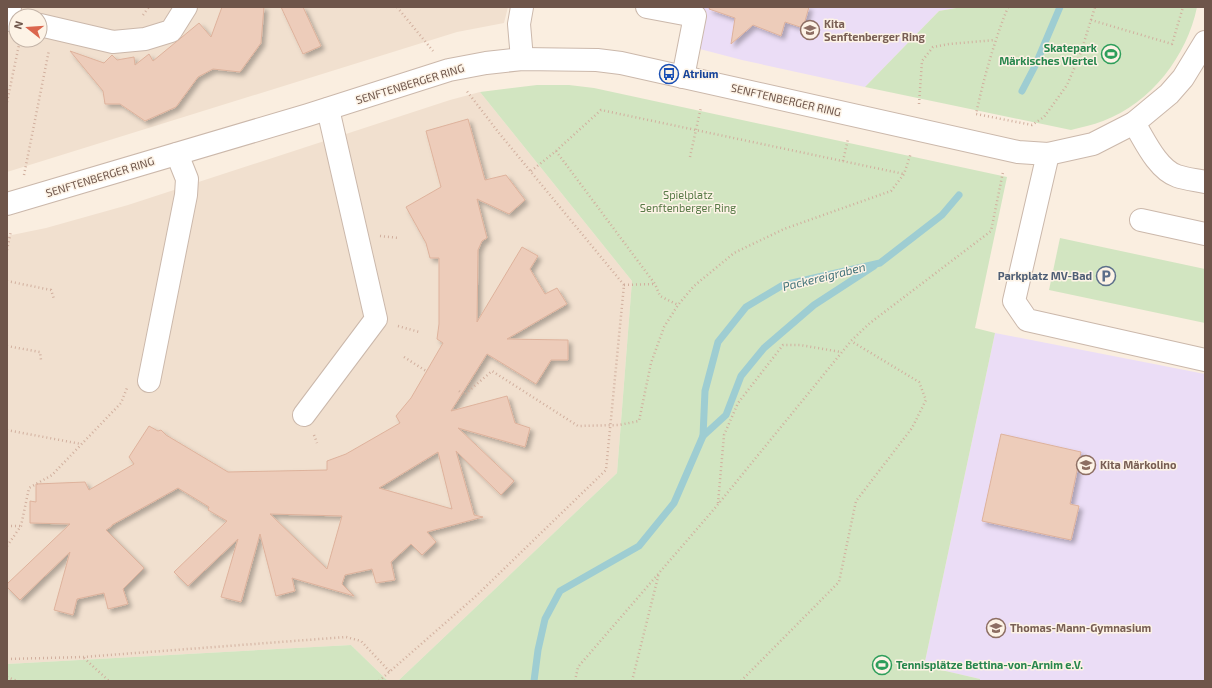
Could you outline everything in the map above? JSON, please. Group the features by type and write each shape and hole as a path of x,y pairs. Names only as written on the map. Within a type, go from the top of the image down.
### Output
{"street":[{"path":"7,19 10,7"},
{"path":"48,27 113,42 146,39 171,31 186,7"},
{"path":"522,7 519,24 522,59"},
{"path":"648,7 695,16 683,77"},
{"name":"SENFTENBERGER RING","path":"7,204 328,109 449,70 486,63 522,59 598,60 621,63 1018,152 1048,154 1093,144 1146,114 1169,94 1183,78 1205,42"},
{"path":"304,414 376,319 328,109"},
{"path":"1134,122 1154,157 1165,168 1176,176 1205,182"},
{"path":"139,383 186,195 187,179 177,154"},
{"path":"1048,154 1014,301 1027,320 1205,360"},
{"path":"1141,220 1205,234"}],"path":[{"path":"397,7 433,51"},
{"path":"1008,7 995,40 982,84 976,114 1032,126 1044,117 1068,85 1080,55 1094,7"},
{"path":"1090,20 1172,44 1183,7"},
{"path":"919,104 922,61 933,47 995,40"},
{"path":"7,102 18,48"},
{"path":"23,181 44,48"},
{"path":"380,681 476,596 606,470 624,285 499,133 465,89"},
{"path":"690,157 701,107"},
{"path":"531,171 556,151 601,110 904,174"},
{"path":"843,161 848,139"},
{"path":"556,151 655,284 660,296 678,305"},
{"path":"459,391 464,395 492,371 578,426 619,425 639,422 656,344 664,327 678,305 694,286 734,253 784,229 891,191 904,174 910,153"},
{"path":"574,681 578,667 718,504 851,341 870,322 991,231 1003,171"},
{"path":"7,250 11,231"},
{"path":"7,282 51,290 54,299"},
{"path":"624,285 655,284"},
{"path":"742,681 839,582 856,501 912,428 926,400 919,382 851,341"},
{"path":"718,504 724,435 738,403 783,345 800,345 842,352"},
{"path":"7,346 40,352 41,360"},
{"path":"404,357 426,371"},
{"path":"7,546 21,526 29,488 52,475 139,383"},
{"path":"7,430 82,444"},
{"path":"7,526 21,526"},
{"path":"632,681 659,573"},
{"path":"7,660 83,657 346,637 361,641 390,672"},
{"path":"83,657 109,681"},
{"path":"7,677 17,681"}],"shaded area":[{"path":"7,7 508,7 504,23 457,32 7,172"},
{"name":"Kita Senftenberger Ring","path":"703,7 962,7 939,11 865,87 742,60 696,48"},
{"path":"480,92 632,281 617,473 398,681 388,681 351,645 7,664 7,236 46,228 128,205 450,100"},
{"name":"Kita Märkolino","path":"995,333 1205,374 1205,681 980,681 980,679 924,666"}],"green space":[{"path":"962,7 1197,7 1185,43 1176,60 1151,90 1137,102 1120,113 1099,122 1071,130 865,87 939,11"},
{"name":"Spielplatz Senftenberger Ring","path":"537,85 569,85 594,88 1007,177 975,328 995,333 924,666 980,679 980,681 398,681 617,473 632,281 480,92"},
{"path":"1060,238 1205,269 1205,323 1049,290"},
{"path":"351,645 388,681 7,681 7,664"}],"building":[{"path":"222,7 264,7 261,43 240,72 213,69 198,77 176,107 145,121 120,104 105,104 103,91 70,51 104,63 112,55 117,60 134,57 135,65 149,54 153,61 199,23 211,37"},
{"path":"281,7 303,7 321,46 303,54"},
{"path":"710,7 809,7 803,28 785,22 781,36 753,25 731,44 735,18 709,9"},
{"path":"468,119 485,180 506,175 525,200 509,214 477,199 487,238 482,241 478,250 477,322 522,247 538,256 530,269 545,294 557,288 567,304 507,339 568,340 568,360 551,360 536,384 487,354 451,411 507,396 515,423 530,428 525,447 458,428 514,481 501,495 456,451 474,515 483,517 427,532 436,542 422,555 411,544 391,562 395,580 376,583 372,569 345,575 342,584 354,596 292,578 295,591 276,596 260,534 241,602 221,597 238,539 188,586 174,572 227,521 208,510 209,507 178,488 112,525 106,530 144,568 123,589 128,604 108,609 104,593 77,599 73,615 54,610 70,552 20,600 7,587 7,584 70,524 30,523 30,501 36,502 36,484 85,482 89,490 134,464 129,457 149,426 158,431 161,430 166,435 228,472 327,470 327,461 346,454 400,423 396,416 411,398 443,343 437,339 439,324 439,258 430,258 426,243 406,207 441,187 426,131","holes":["438,452 452,509 379,488","270,514 342,516 327,569"]},
{"path":"1001,434 1081,452 1070,504 1079,506 1071,540 982,521"}],"waterway":[{"name":"Packereigraben","path":"1022,91 1035,66 1060,7"},
{"name":"Packereigraben","path":"534,681 538,650 545,619 560,591 639,546 674,503 703,436 705,391 718,342 746,307 783,285 880,263 942,215 959,195"},
{"name":"Packereigraben","path":"703,436 726,415 741,376 764,348 814,305 874,266"}],"place":[{"name":"Kita Senftenberger Ring","path":"810,30"},
{"name":"Skatepark Märkisches Viertel","path":"1111,54"},
{"name":"Atrium","path":"669,74"},
{"name":"Parkplatz MV-Bad","path":"1106,276"},
{"name":"Kita Märkolino","path":"1086,465"},
{"name":"Thomas-Mann-Gymnasium","path":"996,628"},
{"name":"Tennisplätze Bettina-von-Arnim e.V.","path":"882,665"}]}
